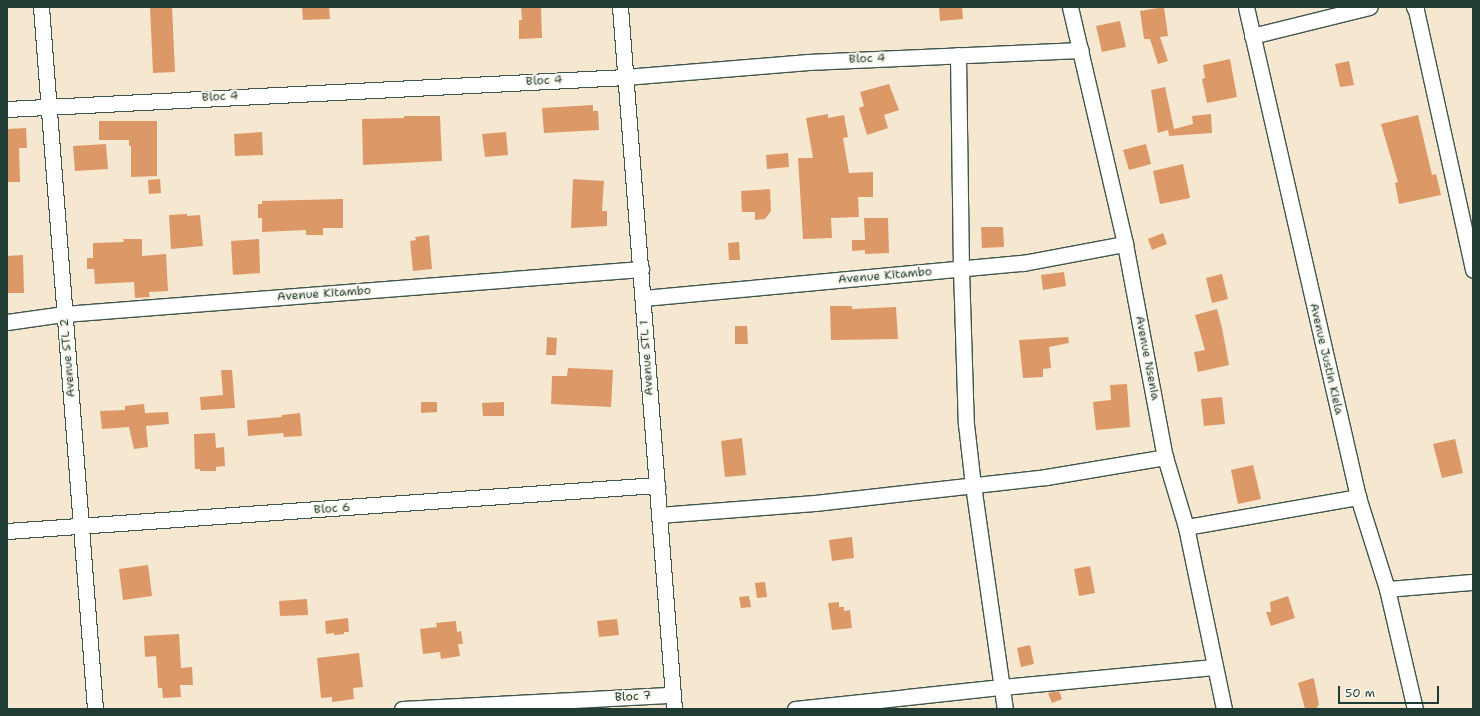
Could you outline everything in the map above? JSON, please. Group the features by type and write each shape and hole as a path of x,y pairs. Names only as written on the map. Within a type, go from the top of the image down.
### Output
{"street":[{"name":"Avenue STL 2","path":"41,7 95,709"},
{"name":"Avenue STL 1","path":"620,7 674,702"},
{"name":"Avenue Nsenia","path":"1070,7 1125,244 1165,457 1186,527 1214,667 1224,709"},
{"name":"Avenue Justin Kiela","path":"1246,7 1358,498 1387,589 1415,709"},
{"path":"1252,36 1369,7"},
{"path":"1415,8 1473,270"},
{"name":"Bloc 4","path":"7,109 625,77 808,62 1081,50"},
{"path":"958,55 961,269 966,424 972,485 1004,709"},
{"name":"Avenue Kitambo","path":"643,298 1023,263 1125,244"},
{"name":"Avenue Kitambo","path":"7,322 64,314 641,269"},
{"path":"659,515 815,503 1046,477 1165,457"},
{"name":"Bloc 6","path":"7,531 81,527 657,485"},
{"path":"1186,527 1358,498"},
{"path":"1387,589 1473,582"},
{"path":"795,709 1002,687 1214,667"},
{"name":"Bloc 7","path":"402,709 674,702"}],"building":[{"path":"150,7 172,7 175,72 153,73"},
{"path":"302,7 329,7 330,19 303,20"},
{"path":"521,7 541,7 542,38 519,39 519,20 522,20"},
{"path":"939,7 962,7 963,19 940,21"},
{"path":"1164,7 1168,36 1160,37 1168,61 1158,64 1150,39 1144,39 1140,11"},
{"path":"1120,21 1126,47 1102,52 1096,26"},
{"path":"1230,59 1237,97 1207,103 1202,79 1205,78 1203,65"},
{"path":"1349,61 1354,85 1340,87 1335,64"},
{"path":"889,84 899,110 884,115 888,128 867,135 859,108 864,106 860,92"},
{"path":"1165,87 1174,129 1193,124 1192,116 1211,114 1212,133 1169,136 1168,130 1158,133 1151,90"},
{"path":"593,105 593,111 598,111 599,130 544,133 542,108"},
{"path":"828,114 828,118 844,115 848,137 843,138 849,173 873,172 873,197 858,197 859,217 831,218 832,238 803,239 798,158 813,158 806,118"},
{"path":"1418,115 1432,175 1436,174 1441,195 1399,204 1395,183 1398,182 1381,124"},
{"path":"404,116 440,116 442,161 363,165 362,119 404,118"},
{"path":"99,121 157,121 157,176 131,177 131,146 129,146 129,140 99,140"},
{"path":"26,128 27,148 19,148 20,182 7,182 7,129"},
{"path":"262,132 263,155 235,156 234,134"},
{"path":"506,132 508,155 485,157 482,134"},
{"path":"106,144 108,169 75,171 73,146"},
{"path":"1146,144 1151,164 1129,170 1123,150"},
{"path":"788,153 789,167 767,169 766,155"},
{"path":"1183,164 1190,198 1160,204 1153,171"},
{"path":"160,179 161,193 149,194 148,180"},
{"path":"573,179 604,181 602,211 607,211 607,226 571,228"},
{"path":"770,189 771,211 765,219 755,220 755,212 742,212 741,191"},
{"path":"343,199 343,228 323,228 323,235 306,235 306,230 262,232 262,218 258,218 258,204 262,204 262,201"},
{"path":"187,214 187,216 200,215 203,246 171,249 169,215"},
{"path":"864,218 888,218 889,253 865,254 865,250 852,251 852,240 865,240"},
{"path":"981,227 1003,227 1004,247 982,248"},
{"path":"1163,233 1167,244 1152,250 1148,239"},
{"path":"429,235 432,269 413,271 410,241 416,240 415,237"},
{"path":"123,239 142,239 142,256 166,254 168,291 149,292 150,297 135,298 134,282 95,284 94,269 87,269 87,258 93,258 93,243 124,242"},
{"path":"259,239 260,273 233,275 231,241"},
{"path":"739,242 740,260 729,260 728,243"},
{"path":"23,255 24,293 7,293 7,256"},
{"path":"1064,272 1066,286 1043,290 1041,275"},
{"path":"1222,274 1228,299 1212,303 1206,278"},
{"path":"830,306 852,306 852,309 896,307 898,339 831,340"},
{"path":"1217,309 1229,365 1198,372 1194,352 1205,350 1195,315"},
{"path":"735,326 747,326 748,344 735,344"},
{"path":"547,337 557,338 556,355 546,355"},
{"path":"1068,337 1069,343 1049,347 1051,368 1043,369 1043,377 1023,378 1019,340"},
{"path":"568,368 613,370 611,407 551,404 552,376 567,376"},
{"path":"221,370 232,370 235,408 201,410 200,397 223,395"},
{"path":"1127,384 1130,427 1096,430 1093,402 1111,400 1110,385"},
{"path":"1222,397 1225,424 1204,426 1201,399"},
{"path":"421,402 437,402 437,412 421,413"},
{"path":"504,402 504,416 483,416 482,403"},
{"path":"144,404 145,413 168,412 169,424 146,426 148,447 134,449 129,427 102,429 100,411 125,410 125,406"},
{"path":"300,413 302,436 284,437 283,433 248,436 247,420 282,417 282,415"},
{"path":"215,433 216,448 224,447 225,466 216,467 216,471 200,471 200,469 195,469 194,434"},
{"path":"742,438 746,475 725,477 721,441"},
{"path":"1455,439 1463,473 1442,478 1433,444"},
{"path":"1253,465 1261,499 1238,504 1231,470"},
{"path":"852,537 854,558 832,561 829,540"},
{"path":"148,565 152,596 123,600 119,569"},
{"path":"1090,566 1095,593 1079,596 1074,569"},
{"path":"765,582 767,597 757,598 755,583"},
{"path":"749,596 751,607 741,608 739,597"},
{"path":"1288,596 1295,618 1271,626 1266,612 1271,612 1270,602"},
{"path":"307,599 308,615 280,616 279,601"},
{"path":"839,602 839,607 844,607 844,611 850,610 852,628 832,630 828,603"},
{"path":"348,618 349,632 334,635 334,633 326,634 325,621"},
{"path":"617,619 619,635 599,637 597,621"},
{"path":"456,621 457,632 461,631 463,644 458,644 460,656 441,659 440,652 423,654 420,629 437,627 436,623"},
{"path":"179,634 181,668 192,667 193,685 180,685 181,697 163,698 162,688 158,688 156,656 145,657 144,636"},
{"path":"1030,645 1034,664 1021,667 1017,648"},
{"path":"359,653 363,687 353,688 354,699 332,702 332,697 321,698 317,658"},
{"path":"1313,678 1319,705 1317,706 1318,709 1305,709 1298,683"},
{"path":"1059,691 1062,699 1052,703 1048,693"}]}
